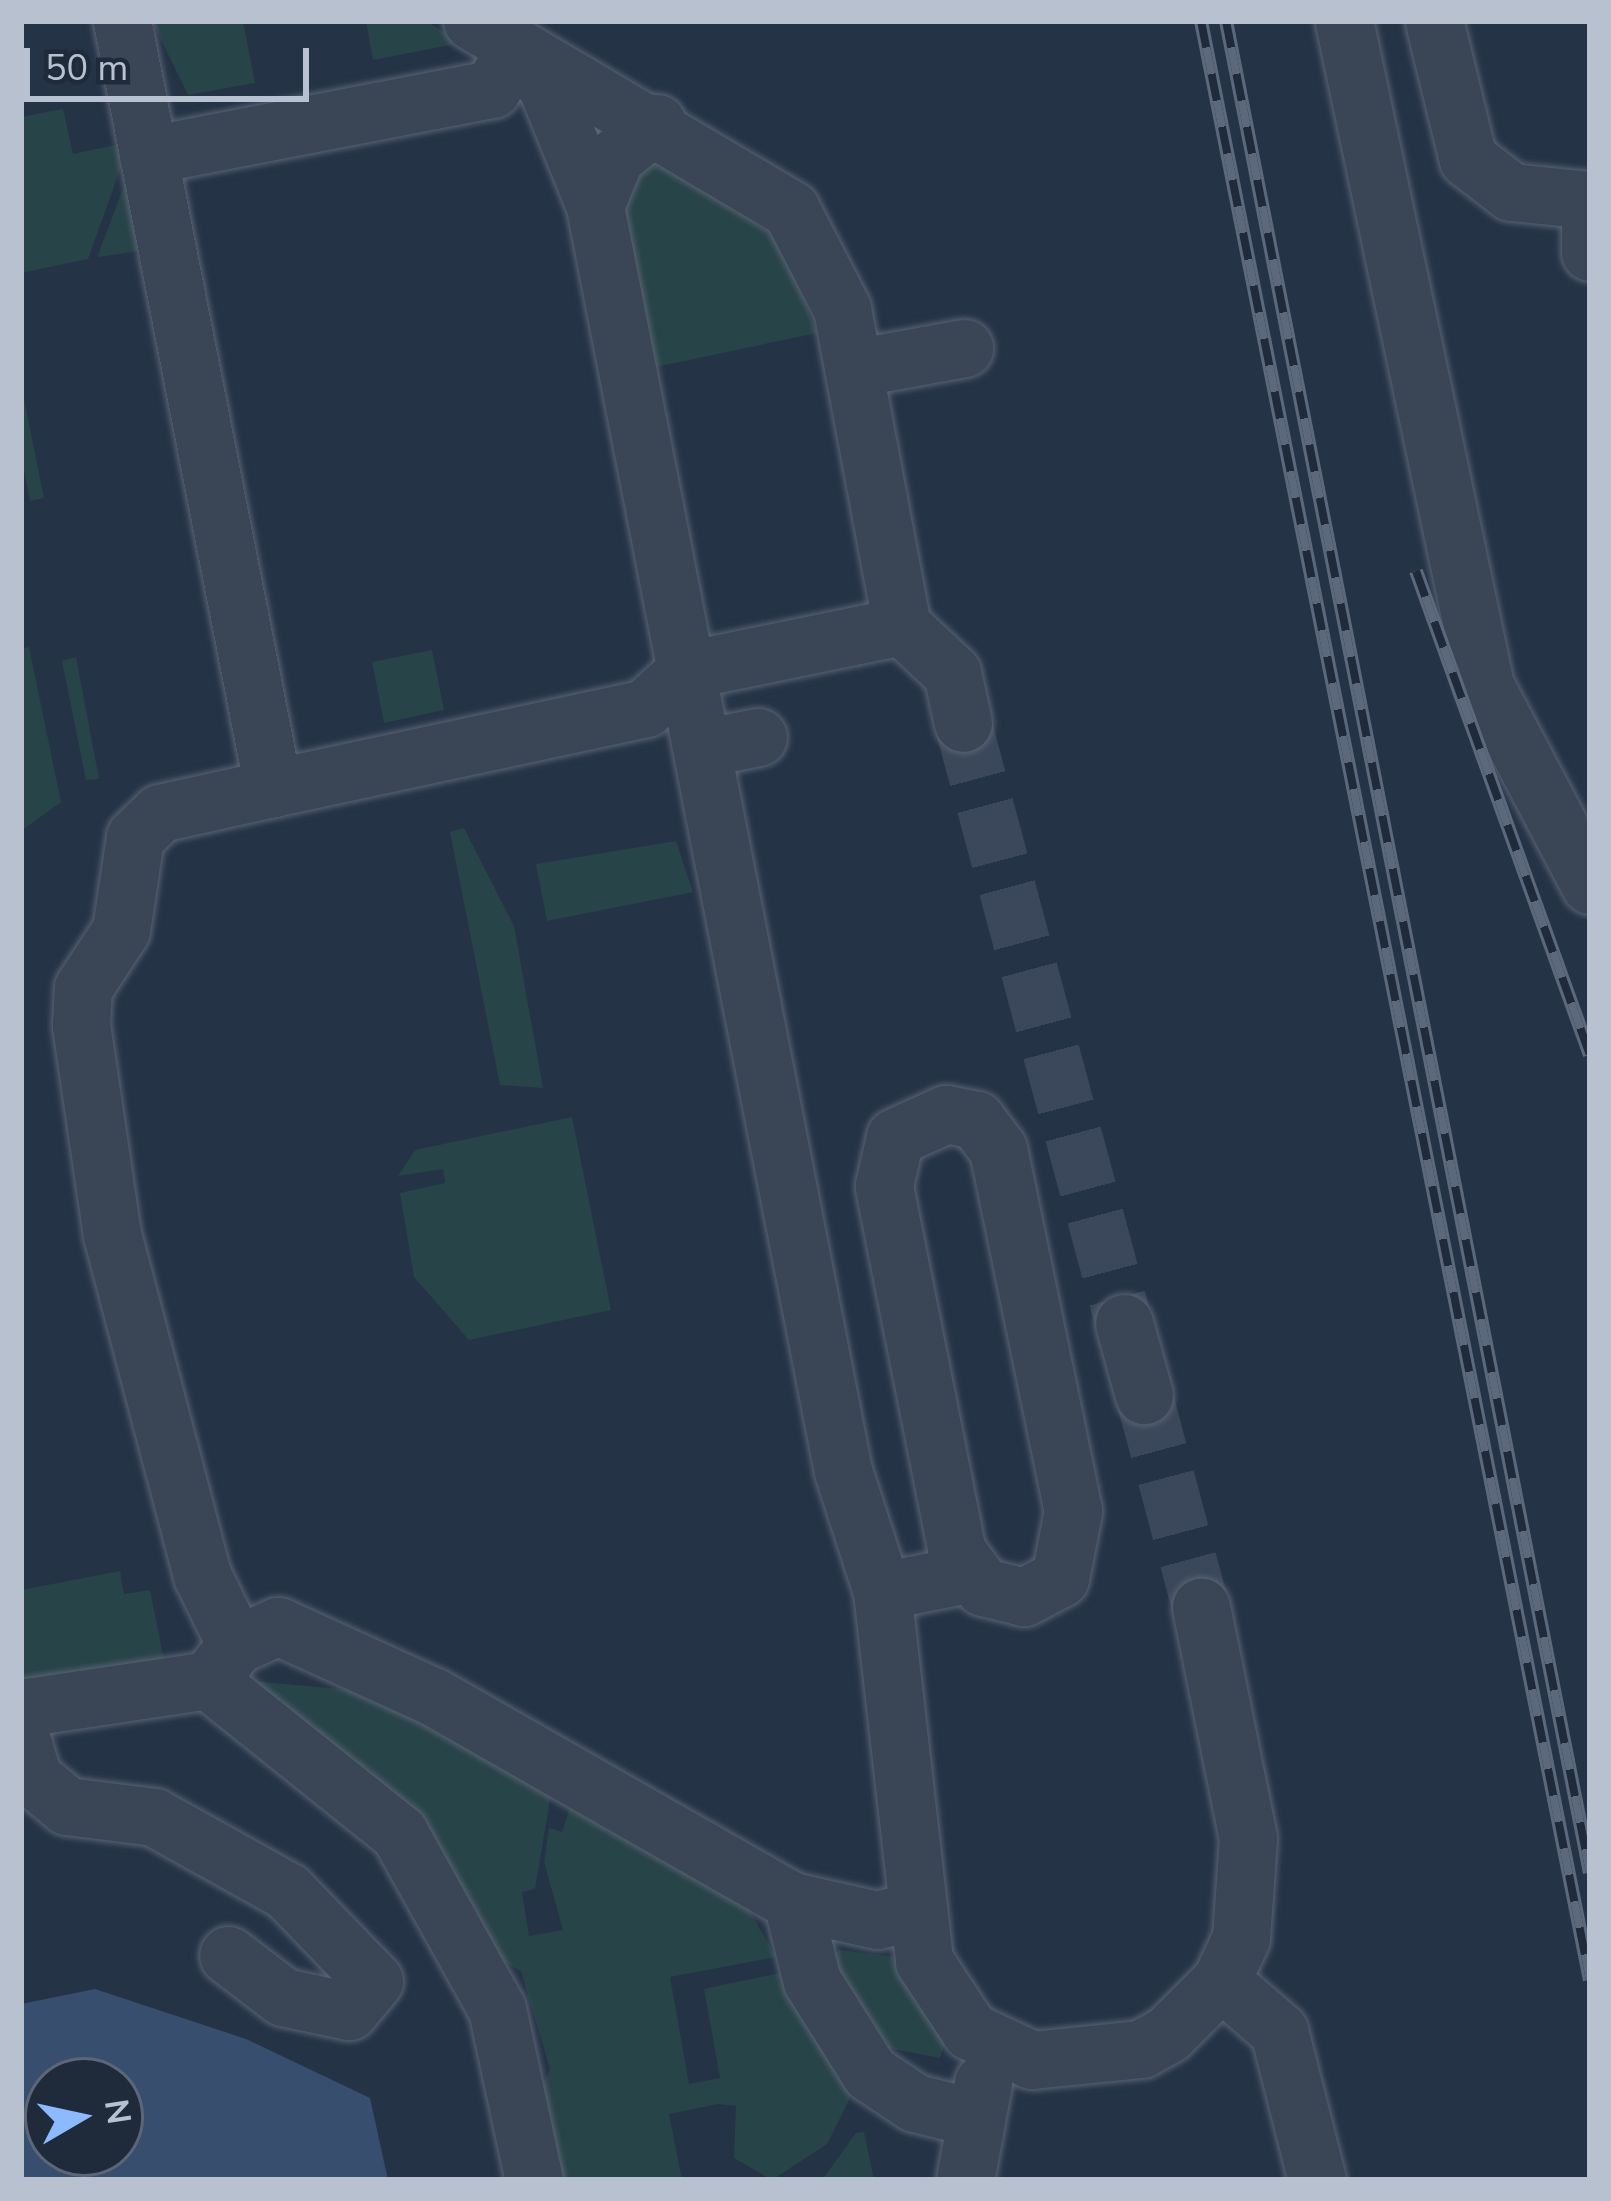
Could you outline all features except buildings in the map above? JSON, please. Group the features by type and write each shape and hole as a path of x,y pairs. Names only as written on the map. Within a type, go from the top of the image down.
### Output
{"lane":[{"path":"122,21 273,788"},
{"path":"1344,21 1485,686 1590,885"},
{"path":"1434,21 1468,159 1511,192 1590,200 1590,252"},
{"path":"148,155 492,89 494,34"},
{"path":"494,34 657,123 791,210 825,259 854,368 902,626 952,673 963,723"},
{"path":"494,34 547,87 595,206 843,1471 882,1591 918,1910 938,1991 991,2050 1065,2061 1141,2049 1221,1981 1251,1894 1201,1607"},
{"path":"595,206 615,157 657,123"},
{"path":"854,368 964,348"},
{"path":"534,2180 497,2009 399,1833 222,1662 112,1235 81,1024 83,988 122,930 136,837 160,813 645,708 687,670 902,626"},
{"path":"703,748 758,737"},
{"path":"882,1591 967,1574 1000,1595 1045,1591 1068,1559 1073,1510 998,1150 976,1120 930,1103 895,1137 884,1186 967,1574"},
{"path":"1124,1323 1144,1395"},
{"path":"21,1708 222,1662 278,1625 355,1656 792,1901 877,1920 918,1910"},
{"path":"21,1738 33,1778 67,1806 154,1817 287,1891 374,1981 349,2012 283,1997 228,1955"},
{"path":"792,1901 812,1981 870,2073 915,2103 972,2117"},
{"path":"1221,1981 1279,2031 1317,2180"},
{"path":"964,2180 972,2117 991,2050"}],"green space":[{"path":"152,21 243,21 255,83 188,95"},
{"path":"366,21 426,21 461,43 373,60"},
{"path":"63,109 73,154 130,142 88,259 21,273 21,117"},
{"path":"667,155 782,244 817,333 646,369 621,183"},
{"path":"135,157 139,251 99,257 98,255"},
{"path":"21,384 44,498 30,501 21,454"},
{"path":"29,647 61,802 21,831 21,649"},
{"path":"432,650 444,710 384,723 372,662"},
{"path":"76,657 99,779 86,780 62,661"},
{"path":"464,828 514,926 543,1088 500,1085 450,832"},
{"path":"676,841 693,892 547,921 536,864"},
{"path":"572,1117 611,1310 469,1340 414,1277 400,1193 445,1183 443,1169 398,1176 415,1150"},
{"path":"120,1571 124,1594 150,1590 166,1670 21,1690 21,1590"},
{"path":"252,1681 373,1692 552,1788 535,1889 522,1892 529,1936 563,1930 544,1862 549,1828 562,1832 572,1802 744,1901 776,1957 670,1977 689,2084 720,2078 704,1989 784,1972 853,2092 827,2144 772,2180 734,2158 736,2106 718,2104 669,2114 682,2180 553,2180 538,2097 550,2069 521,1971 498,1959 475,1907 407,1831"},
{"path":"839,1950 906,1958 946,2040 940,2058 887,2048 828,1963"},
{"path":"864,2132 874,2180 822,2180 856,2133"}],"water":[{"path":"95,1989 246,2039 370,2098 388,2180 21,2180 21,2004"}],"tunnel":[{"path":"963,723 1124,1323"},
{"path":"1144,1395 1201,1607"}],"railway":[{"path":"1201,21 1590,1980"},
{"path":"1226,21 1590,1873"},
{"path":"1416,571 1590,1055"}]}
